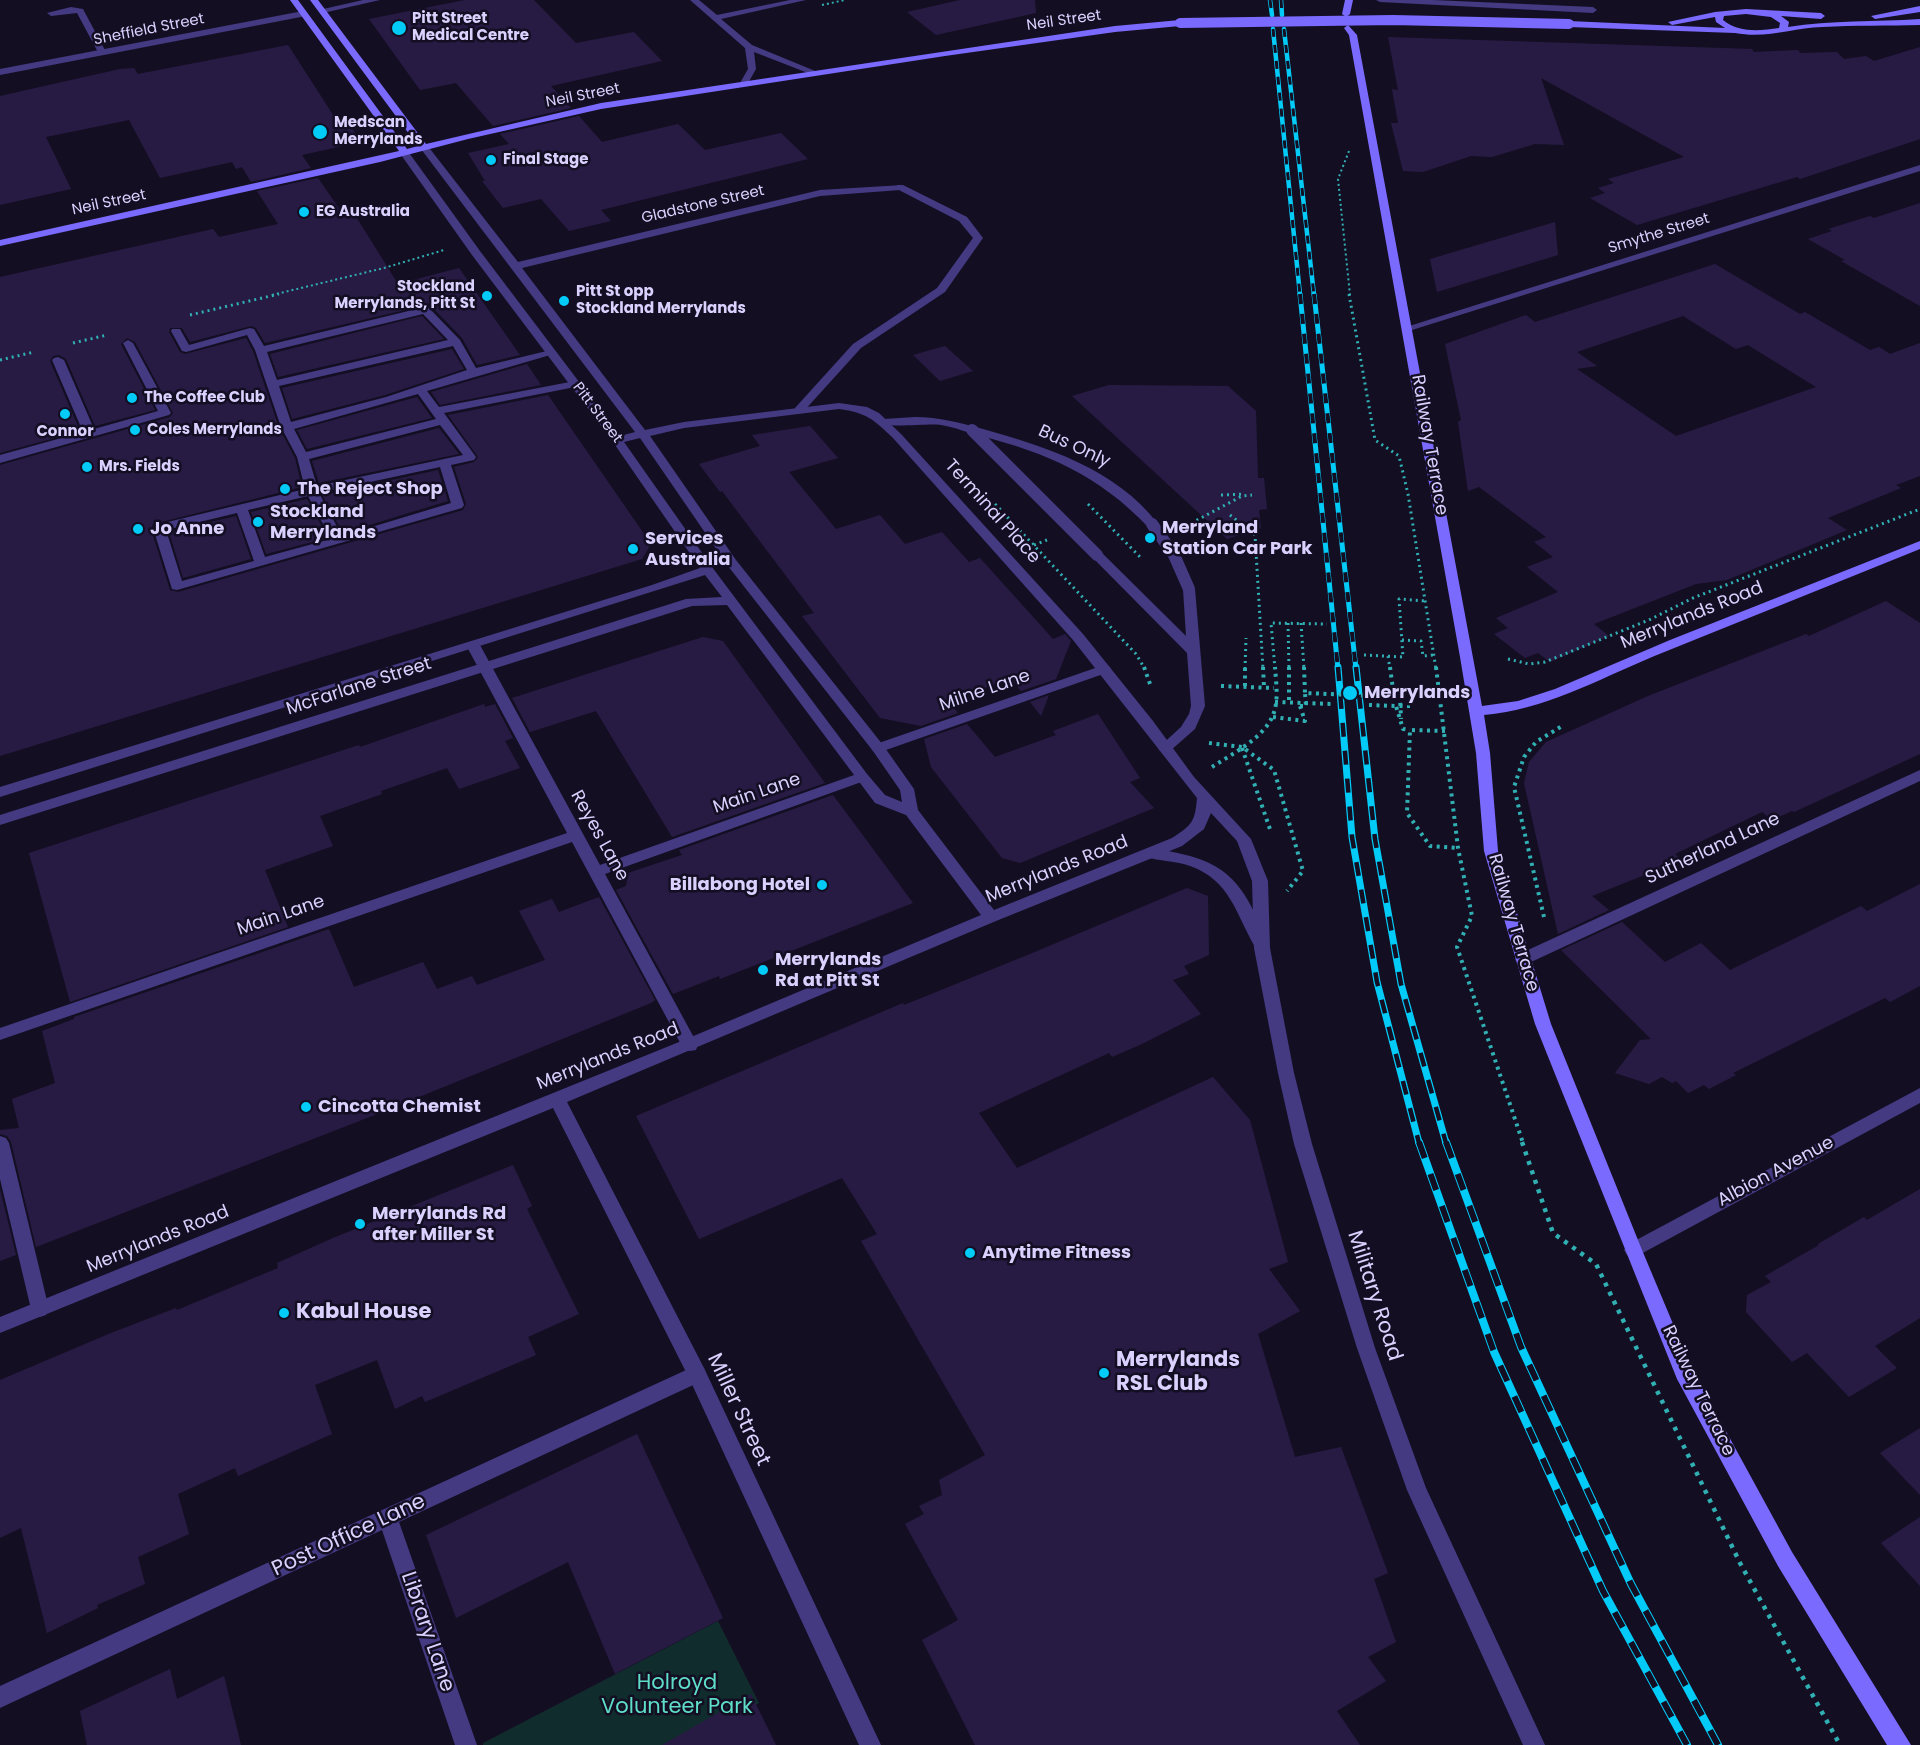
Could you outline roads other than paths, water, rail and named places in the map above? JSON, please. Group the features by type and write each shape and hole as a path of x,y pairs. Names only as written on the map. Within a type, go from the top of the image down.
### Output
{"main road":[{"name":"Pitt Street","path":"294,0 404,152"},
{"name":"Pitt Street","path":"314,0 424,147"},
{"path":"1346,14 1349,0"},
{"path":"1640,26 1720,14 1736,4 1770,12 1858,17 1920,9"},
{"path":"1770,12 1785,22 1783,29"},
{"path":"1720,14 1719,20 1723,24 1738,31"},
{"name":"Neil Street","path":"0,243 380,159 601,106 1081,33 1180,23 1393,20 1640,26"},
{"path":"1640,26 1665,30 1706,29 1760,34 1821,24 1876,25 1920,22"},
{"name":"Railway Terrace","path":"1348,28 1353,35 1408,328 1476,711 1491,851 1543,1024 1684,1373 1785,1559 1900,1745"},
{"name":"Merrylands Road","path":"1476,711 1513,708 1535,702 1920,545"}],"street":[{"path":"323,10 376,0"},
{"path":"694,0 748,47 816,73"},
{"path":"714,18 802,0"},
{"path":"1380,0 1593,10"},
{"path":"51,13 80,10 102,52"},
{"name":"Sheffield Street","path":"0,72 303,14"},
{"path":"744,83 752,69 748,47"},
{"name":"Pitt Street","path":"424,147 642,434 732,563 878,748 907,789 911,811 991,917"},
{"name":"Pitt Street","path":"404,152 476,254 617,440 708,570 862,777 880,799 911,811"},
{"name":"Smythe Street","path":"1408,328 1920,168"},
{"name":"Gladstone Street","path":"516,266 820,193 900,187 963,219 978,238 941,290 857,346 799,410"},
{"path":"261,351 425,310 456,342 473,372"},
{"path":"176,331 186,349 250,331 261,351 287,427 303,457 312,491 338,541"},
{"path":"272,384 456,342"},
{"path":"1,455 165,413 128,343"},
{"path":"287,427 473,372 551,353"},
{"path":"58,360 90,434"},
{"path":"303,457 441,415 575,384"},
{"path":"420,389 470,457 241,507 159,528 177,585 261,563 458,505 444,463"},
{"name":"Terminal Place","path":"617,440 684,425 799,410 851,407 863,409 884,422 1104,669 1204,799 1244,839"},
{"name":"Bus Only","path":"884,422 935,421 1018,441 1073,463 1099,477 1126,497 1167,541 1180,564 1189,589 1198,689 1196,719 1190,729 1165,748"},
{"path":"972,430 1193,651"},
{"path":"241,507 261,563"},
{"name":"McFarlane Street","path":"0,792 708,570"},
{"name":"McFarlane Street","path":"0,820 691,602 731,601"},
{"name":"Reyes Lane","path":"473,645 690,1045"},
{"name":"Milne Lane","path":"878,748 1104,669"},
{"name":"Sutherland Lane","path":"1523,959 1920,775"},
{"name":"Main Lane","path":"596,872 862,777"},
{"name":"Merrylands Road","path":"0,1325 690,1045 991,917 1150,854 1177,842 1196,830 1206,814 1204,799"},
{"name":"Main Lane","path":"0,1034 576,835"},
{"name":"Military Road","path":"1244,839 1255,862 1260,881 1262,948 1286,1073 1303,1144 1366,1348 1417,1490 1534,1745"},
{"path":"1150,854 1184,859 1212,869 1223,876 1246,905 1262,948"},
{"name":"Albion Avenue","path":"1633,1250 1920,1095"},
{"name":"Miller Street","path":"557,1099 697,1374 870,1745"},
{"path":"0,1143 40,1309"},
{"name":"Post Office Lane","path":"0,1697 697,1374"},
{"name":"Library Lane","path":"388,1518 466,1745"}],"railway":[{"path":"1270,0 1272,15"},
{"path":"1281,0 1282,15"},
{"path":"1273,29 1300,295"},
{"path":"1284,29 1314,295"},
{"path":"1300,294 1338,669"},
{"path":"1314,294 1356,669"},
{"path":"1338,667 1352,837 1377,982 1419,1143"},
{"path":"1356,667 1375,839 1401,984 1446,1143"},
{"path":"1419,1142 1494,1352 1603,1591 1687,1745"},
{"path":"1446,1142 1521,1347 1631,1584 1718,1745"}],"place":[{"name":"Pitt Street Medical Centre","path":"399,28"},
{"name":"Medscan Merrylands","path":"320,132"},
{"name":"Final Stage","path":"491,160"},
{"name":"EG Australia","path":"304,212"},
{"name":"Stockland Merrylands, Pitt St","path":"487,296"},
{"name":"Pitt St opp Stockland Merrylands","path":"564,301"},
{"name":"The Coffee Club","path":"132,398"},
{"name":"Connor","path":"65,414"},
{"name":"Coles Merrylands","path":"135,430"},
{"name":"Mrs. Fields","path":"87,467"},
{"name":"The Reject Shop","path":"285,489"},
{"name":"Stockland Merrylands","path":"258,522"},
{"name":"Jo Anne","path":"138,529"},
{"name":"Merryland Station Car Park","path":"1150,538"},
{"name":"Services Australia","path":"633,549"},
{"name":"Merrylands","path":"1350,693"},
{"name":"Billabong Hotel","path":"822,885"},
{"name":"Merrylands Rd at Pitt St","path":"763,970"},
{"name":"Cincotta Chemist","path":"306,1107"},
{"name":"Merrylands Rd after Miller St","path":"360,1224"},
{"name":"Anytime Fitness","path":"970,1253"},
{"name":"Kabul House","path":"284,1313"},
{"name":"Merrylands RSL Club","path":"1104,1373"}],"park label":[{"name":"Holroyd Volunteer Park","path":"677,1696"}]}
